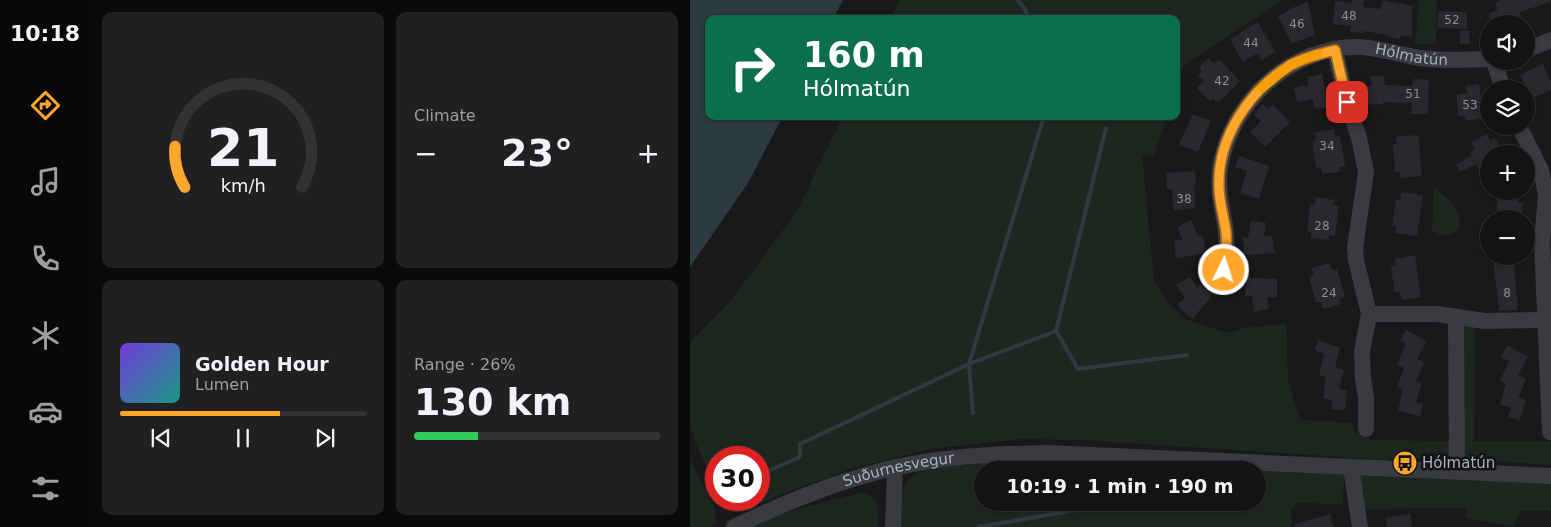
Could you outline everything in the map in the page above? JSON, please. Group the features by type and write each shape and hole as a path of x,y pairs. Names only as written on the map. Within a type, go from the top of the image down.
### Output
{"street":[{"path":"1535,46 1551,40"},
{"name":"Hólmatún","path":"1224,270 1226,234 1218,187 1220,168 1230,132 1254,96 1271,79 1291,64 1311,56 1335,50 1362,47 1422,58 1480,59"},
{"path":"1335,50 1347,102 1359,138 1366,172 1356,248 1356,260 1369,314 1362,352 1366,398 1366,429"},
{"path":"1524,135 1541,170 1546,194 1542,242 1550,432"},
{"path":"1369,314 1437,314 1485,321 1545,320"},
{"path":"1456,317 1457,472"},
{"name":"Suðurnesvegur","path":"734,527 770,510 856,478 920,462 955,458 1048,453 1551,476"},
{"path":"894,468 894,527"},
{"path":"1351,468 1360,527"}],"shaded area":[{"path":"690,0 843,0 835,15 705,15 705,120 781,120 748,183 690,267"},
{"path":"900,0 1283,0 1184,65 1180,77 1180,15 892,15"},
{"path":"1419,0 1437,0 1436,44 1415,44"},
{"path":"841,120 1166,120 1154,156 1142,155 1154,280 1167,302 1185,319 1228,333 1245,328 1286,324 1288,379 1300,420 1351,423 1355,432 1372,440 1451,441 1453,458 1449,461 1438,463 1427,462 1412,456 1412,449 1405,448 1400,457 1384,460 1085,440 1021,439 931,449 854,468 770,499 770,446 705,446 705,463 690,425 690,343 733,298 797,211"},
{"path":"1434,186 1451,202 1458,214 1459,226 1453,233 1443,235 1432,231"},
{"path":"1475,326 1474,441 1551,441 1551,465 1464,459 1463,327"},
{"path":"690,460 705,489 705,511 715,511 716,524 711,527 690,527"},
{"path":"1059,460 1085,461 1032,461"},
{"path":"974,464 974,511 1266,511 1266,468 1344,471 1343,504 1297,503 1291,510 1291,527 898,527 900,500 907,482 921,472"},
{"path":"1359,474 1551,483 1551,511 1520,511 1514,527 1466,518 1466,508 1362,509"},
{"path":"863,492 876,499 878,527 752,527 776,515"}],"building":[{"path":"1352,0 1364,0 1363,7 1380,9 1383,0 1412,6 1412,37 1401,35 1400,39 1389,37 1389,35 1363,31 1363,33 1350,32 1351,26 1333,24 1335,1 1351,3"},
{"path":"1502,0 1550,0 1551,2 1519,12 1520,15 1489,15 1498,10 1495,3"},
{"path":"1308,2 1315,35 1292,43 1278,17 1292,8"},
{"path":"1438,11 1467,12 1467,29 1437,28"},
{"path":"1258,22 1275,52 1262,60 1258,53 1243,62 1230,39"},
{"path":"1460,30 1470,31 1469,44 1460,44"},
{"path":"1208,58 1214,64 1219,59 1240,81 1218,103 1213,98 1210,101 1197,88 1204,81 1198,75 1202,71 1199,67"},
{"path":"1543,64 1551,82 1551,90 1535,97 1535,80 1522,80 1520,75 1535,70 1535,68"},
{"path":"1322,74 1328,107 1315,109 1313,99 1297,102 1294,88 1308,85 1307,77"},
{"path":"1371,76 1384,76 1385,85 1412,86 1413,79 1429,80 1428,114 1411,114 1412,103 1383,102 1383,104 1359,105 1354,87 1371,86"},
{"path":"1479,84 1480,119 1466,121 1465,116 1459,117 1456,95 1467,93 1466,86"},
{"path":"1263,104 1268,109 1273,105 1290,122 1265,147 1250,132 1261,121 1254,114"},
{"path":"1193,114 1211,121 1198,152 1179,145"},
{"path":"1334,129 1335,137 1340,136 1345,166 1339,167 1340,172 1322,174 1321,167 1316,168 1312,141 1316,140 1315,132"},
{"path":"1418,135 1422,176 1401,178 1400,172 1395,173 1393,144 1397,144 1396,137"},
{"path":"1487,135 1490,141 1495,138 1498,145 1480,145 1480,173 1476,164 1460,172 1456,164 1472,156 1470,152 1475,150 1471,142"},
{"path":"1239,156 1269,166 1259,199 1240,193 1247,171 1235,167"},
{"path":"1195,171 1195,208 1174,210 1172,189 1167,189 1166,173"},
{"path":"1401,192 1423,195 1417,236 1396,233 1396,227 1392,226 1396,199 1400,200"},
{"path":"1316,197 1334,200 1333,205 1339,206 1335,236 1329,235 1329,240 1311,238 1311,232 1307,232 1310,204 1315,205"},
{"path":"1498,200 1518,200 1518,203 1523,203 1523,210 1497,210"},
{"path":"1191,220 1198,236 1203,236 1206,253 1176,258 1174,240 1183,240 1177,227"},
{"path":"1251,220 1266,223 1264,236 1272,235 1275,253 1244,255 1243,237 1248,238"},
{"path":"1415,255 1421,297 1402,300 1400,292 1395,293 1391,267 1396,266 1394,259"},
{"path":"1330,263 1332,270 1337,269 1345,297 1339,299 1341,304 1323,309 1321,302 1316,303 1309,277 1314,276 1312,268"},
{"path":"1494,265 1514,265 1518,310 1499,311"},
{"path":"1190,277 1197,288 1200,284 1212,296 1192,319 1177,305 1185,298 1176,285"},
{"path":"1246,278 1277,279 1277,297 1267,297 1269,309 1254,312 1252,296 1245,296"},
{"path":"1406,330 1426,341 1417,359 1424,362 1416,381 1422,383 1416,402 1423,404 1420,416 1398,411 1403,389 1397,387 1404,368 1397,365 1406,344 1400,341"},
{"path":"1318,340 1340,348 1335,367 1344,370 1339,389 1347,390 1345,410 1332,409 1332,400 1323,398 1326,377 1319,375 1324,354 1315,350"},
{"path":"1507,345 1528,357 1518,375 1526,379 1518,398 1526,400 1520,420 1508,417 1511,408 1500,404 1506,384 1500,381 1509,361 1501,357"},
{"path":"1330,514 1334,527 1295,527 1295,524"},
{"path":"1410,514 1412,526 1387,527 1386,518"}],"waterway":[{"path":"1018,0 1027,15"},
{"path":"973,413 969,364 1043,120"},
{"path":"770,470 800,457 800,444 969,364 1056,331 1106,128"},
{"path":"1056,331 1078,369 1187,355"},
{"path":"979,527 1068,511"}],"slow traffic":[{"path":"1262,88 1291,64 1318,54"}],"place":[{"name":"Hólmatún","path":"1405,463"}],"route":[{"path":"1224,270 1226,234 1218,187 1220,168 1230,132 1254,96 1271,79 1291,64 1311,56 1335,50 1347,102"}]}
